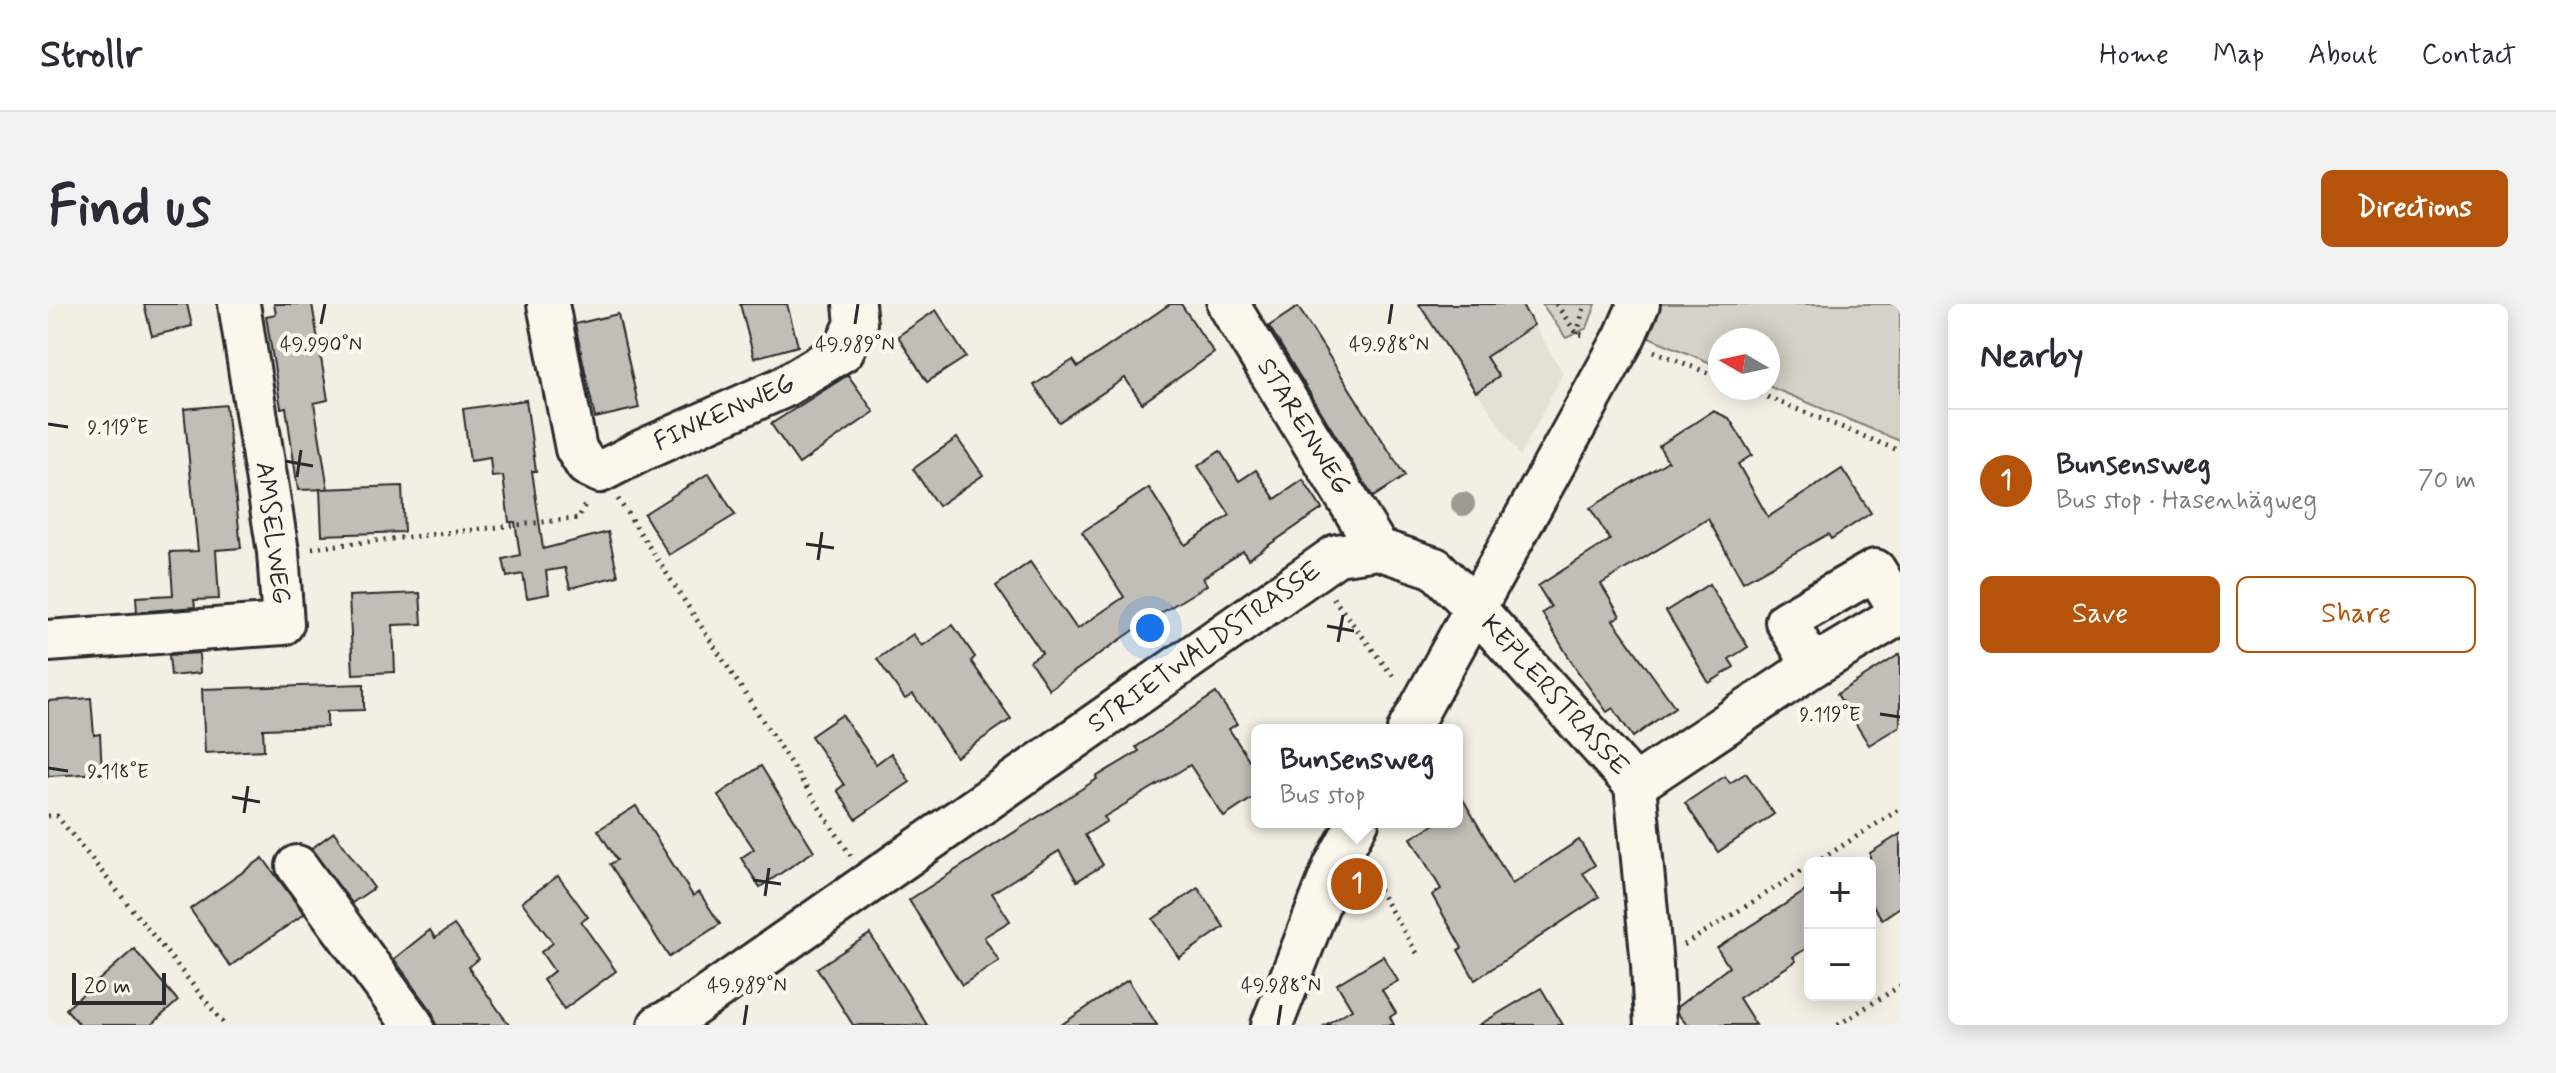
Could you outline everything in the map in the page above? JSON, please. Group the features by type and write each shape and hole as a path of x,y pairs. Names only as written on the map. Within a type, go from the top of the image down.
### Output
{"street":[{"name":"AMSELWEG","path":"48,641 283,624 278,552 239,304"},
{"path":"548,304 576,449 586,465 600,472"},
{"name":"FINKENWEG","path":"600,472 782,388 843,351 856,324 854,304"},
{"name":"STARENWEG","path":"1228,304 1378,549"},
{"path":"1413,720 1631,321"},
{"name":"STRIETWALDSTRASSE","path":"659,1025 679,1016 1337,555 1378,549 1435,568 1474,607"},
{"path":"1635,785 1813,666 1786,621 1875,570 1900,612"},
{"name":"KEPLERSTRASSE","path":"1474,607 1635,785 1655,1025"},
{"path":"1272,1025 1334,866 1354,831"},
{"path":"297,866 413,1025"}],"path":[{"path":"1577,334 1585,304"},
{"path":"1631,321 1708,370"},
{"path":"1775,400 1900,451"},
{"path":"278,552 579,518 600,472"},
{"path":"600,472 868,883"},
{"path":"1313,572 1413,720"},
{"path":"1823,857 1900,809"},
{"path":"48,816 57,816 225,1025"},
{"path":"1354,831 1420,958"},
{"path":"1652,965 1804,869"},
{"path":"1838,1025 1900,986"}],"shaded area":[{"path":"1419,304 1521,304 1563,373 1520,456"},
{"path":"1542,304 1596,304 1587,328 1566,338"},
{"path":"1657,304 1900,304 1900,441 1780,391 1780,328 1708,328 1708,362 1644,335"}],"building":[{"path":"144,304 187,304 192,326 152,336"},
{"path":"274,304 312,304 328,400 314,403 328,489 298,490 286,407 281,408 266,316 276,314"},
{"path":"740,304 787,304 798,346 754,358"},
{"path":"1170,304 1181,304 1214,353 1142,403 1125,378 1059,422 1034,385 1073,360 1078,367"},
{"path":"1419,304 1521,304 1534,325 1486,357 1499,377 1476,392"},
{"path":"1298,307 1405,476 1373,497 1269,326"},
{"path":"936,310 966,357 927,382 898,336"},
{"path":"618,314 639,408 595,418 575,324"},
{"path":"848,375 874,412 799,464 771,424"},
{"path":"526,400 543,549 608,532 618,576 570,588 565,568 546,571 549,594 527,598 523,574 507,577 503,559 520,555 515,522 509,522 503,476 492,477 490,458 470,461 463,409"},
{"path":"226,405 241,548 216,550 219,599 194,600 195,607 137,612 136,597 173,595 170,552 198,551 184,409"},
{"path":"1713,411 1729,418 1752,455 1738,464 1768,517 1842,469 1871,513 1831,539 1828,534 1743,582 1708,519 1601,584 1620,616 1613,620 1675,707 1633,737 1613,708 1607,712 1576,669 1542,613 1551,607 1538,586 1610,540 1590,508 1668,461 1659,446"},
{"path":"957,438 983,475 938,506 913,469"},
{"path":"1220,451 1239,481 1256,470 1275,499 1303,480 1322,509 1248,559 1243,551 1203,578 1207,585 1143,624 1049,689 1030,661 1042,653 996,586 1030,562 1077,629 1124,597 1082,532 1149,488 1185,545 1230,515 1198,466"},
{"path":"709,473 735,515 669,555 644,514"},
{"path":"402,486 404,532 322,535 320,489"},
{"path":"1709,584 1748,647 1729,659 1734,667 1709,683 1666,611"},
{"path":"420,593 422,624 393,625 395,672 353,674 349,596"},
{"path":"953,625 975,657 971,661 1011,719 956,757 913,694 905,699 877,659 913,634 922,646"},
{"path":"199,653 200,673 171,676 169,655"},
{"path":"1900,654 1900,726 1869,745 1837,694"},
{"path":"364,684 364,710 327,711 327,727 263,729 264,750 205,753 202,689"},
{"path":"1216,693 1237,724 1229,729 1251,763 1251,799 1224,817 1190,765 1104,817 1107,821 1085,835 1103,865 1077,881 1059,851 992,893 1010,921 984,937 999,961 962,985 909,900 1139,751 1136,747"},
{"path":"91,698 94,735 100,734 102,773 48,776 48,701"},
{"path":"842,715 876,764 891,753 910,782 856,819 837,790 844,785 811,736"},
{"path":"761,766 814,851 760,887 741,858 754,849 718,795"},
{"path":"1746,773 1774,814 1718,852 1685,803 1725,776 1730,783"},
{"path":"1463,799 1512,884 1579,840 1595,865 1583,873 1599,897 1475,980 1458,950 1462,948 1432,895 1441,889 1411,838 1428,828 1463,828"},
{"path":"636,806 693,896 699,892 720,924 669,957 610,864 617,860 598,830"},
{"path":"334,832 374,888 352,903 311,849"},
{"path":"1900,834 1900,907 1882,919 1876,910 1876,857 1870,857 1870,853"},
{"path":"263,858 304,914 230,966 190,909"},
{"path":"558,876 588,917 581,922 616,971 564,1009 543,980 554,971 541,952 553,943 522,902"},
{"path":"1198,888 1224,927 1179,958 1153,919"},
{"path":"1804,892 1804,950 1793,957 1796,961 1739,998 1756,1025 1687,1025 1677,1013 1677,1007 1729,967 1717,948"},
{"path":"454,925 479,959 468,967 509,1025 436,1025 432,1011 394,959 430,930 435,938"},
{"path":"870,934 927,1025 853,1025 817,968"},
{"path":"134,949 178,1001 151,1025 80,1025 66,1009"},
{"path":"1383,956 1398,981 1382,990 1396,1013 1390,1017 1394,1025 1325,1025 1352,1009 1337,984"},
{"path":"1128,980 1157,1025 1061,1025"},
{"path":"1541,988 1563,1025 1479,1025"}],"place":[{"name":"Bunsensweg","path":"1357,884"}]}
